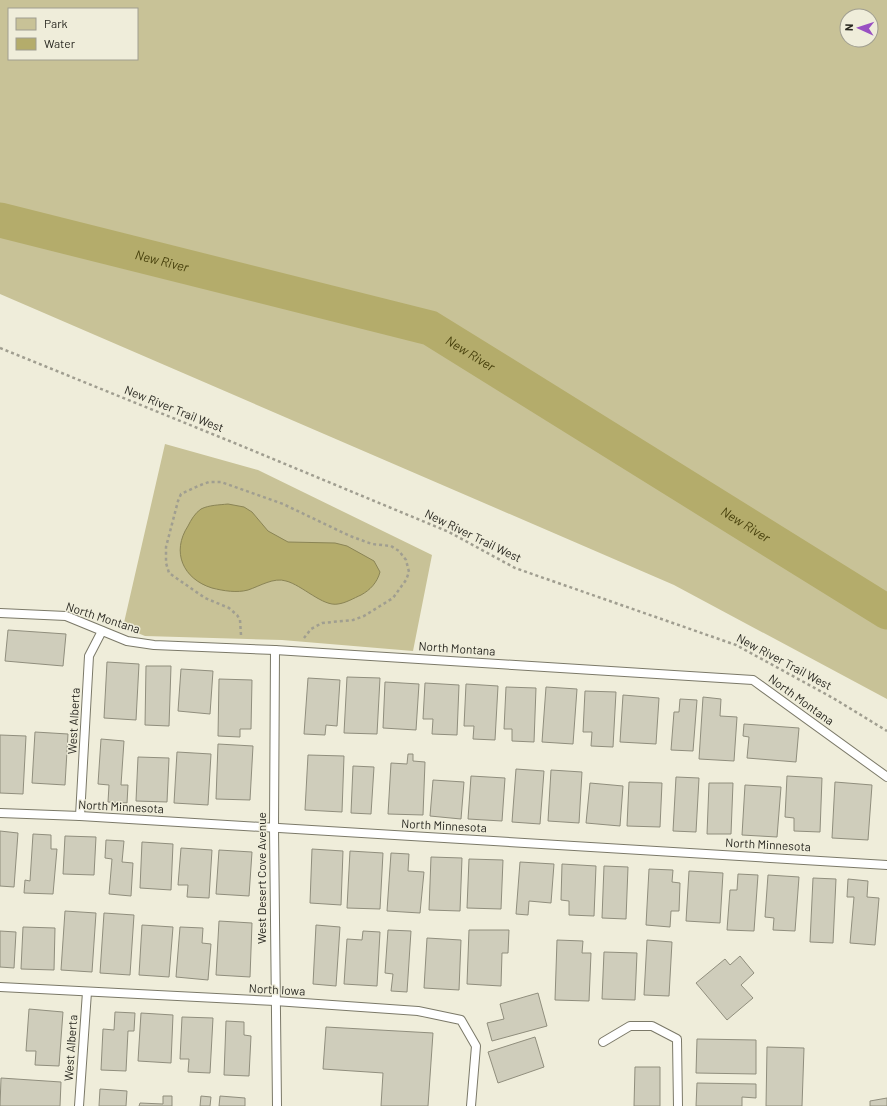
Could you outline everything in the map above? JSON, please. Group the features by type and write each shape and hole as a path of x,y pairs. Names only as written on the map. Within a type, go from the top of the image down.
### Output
{"lane":[{"name":"North Montana","path":"0,613 66,616 127,641 154,645 299,651 753,680 887,777"},
{"name":"West Alberta","path":"80,816 90,656 102,631"},
{"name":"West Desert Cove Avenue","path":"275,650 274,828 277,1106"},
{"name":"North Minnesota","path":"0,813 80,816 887,864"},
{"name":"North Iowa","path":"0,987 275,1001 418,1012 460,1020 476,1046 471,1106"},
{"name":"West Alberta","path":"79,1106 87,992"},
{"path":"603,1042 630,1026 652,1026 677,1039 678,1106"}],"path":[{"name":"New River Trail West","path":"0,348 449,532 515,568 736,645 833,698 887,731"},
{"path":"241,648 242,630 240,620 236,615 229,608 205,598 169,573 166,563 166,547 181,494 209,482 221,482 260,495 284,504 350,536 372,544 391,546 399,551 406,560 409,572 406,580 393,598 364,616 353,620 322,623 311,628 301,642 299,651"}],"green space":[{"path":"0,0 887,0 887,699 674,585 0,294"},
{"path":"165,444 258,470 432,555 413,651 282,640 145,636 123,627"}],"water":[{"path":"228,504 244,507 252,512 268,531 288,542 335,543 347,546 374,561 380,572 377,580 373,586 361,595 347,602 338,604 326,602 292,583 281,580 267,582 248,590 239,591 221,590 202,584 187,571 180,555 180,545 190,521 197,512 211,506"}],"building":[{"path":"8,630 66,634 63,666 5,661"},
{"path":"107,662 139,664 136,720 104,718"},
{"path":"146,666 171,666 169,726 145,725"},
{"path":"181,669 213,671 210,714 178,711"},
{"path":"347,677 380,678 377,734 344,733"},
{"path":"308,678 340,680 337,726 326,725 325,735 304,734"},
{"path":"219,679 252,680 251,729 240,729 240,737 218,736"},
{"path":"385,682 419,684 416,730 383,728"},
{"path":"425,683 459,685 457,735 432,734 433,719 423,719"},
{"path":"466,684 498,686 495,740 473,739 474,726 464,726"},
{"path":"506,687 536,688 534,742 512,741 512,729 504,729"},
{"path":"546,687 577,689 573,744 542,742"},
{"path":"585,691 616,692 613,747 591,746 592,732 583,732"},
{"path":"623,695 659,698 656,744 620,742"},
{"path":"703,697 721,699 720,716 737,717 734,761 699,759"},
{"path":"680,699 697,700 693,751 671,750 674,712 679,712"},
{"path":"744,724 799,728 796,762 747,758 749,737 743,736"},
{"path":"35,732 68,734 65,785 32,783"},
{"path":"0,735 26,736 23,794 0,793"},
{"path":"101,739 124,741 121,785 128,785 127,803 108,802 109,785 98,784"},
{"path":"218,744 253,746 250,800 216,799"},
{"path":"177,752 211,754 208,805 174,803"},
{"path":"408,754 413,754 413,761 425,762 423,815 388,814 391,763 407,764"},
{"path":"308,755 344,756 342,812 305,810"},
{"path":"138,757 169,758 167,802 136,801"},
{"path":"353,766 374,767 371,814 351,813"},
{"path":"516,769 544,771 540,824 512,822"},
{"path":"551,770 582,772 579,823 548,821"},
{"path":"471,776 505,778 502,821 468,819"},
{"path":"787,776 822,778 820,832 794,831 794,818 785,817"},
{"path":"676,777 699,778 696,832 673,831"},
{"path":"433,780 464,782 461,819 430,816"},
{"path":"629,782 662,783 660,827 627,826"},
{"path":"835,782 872,785 868,840 832,838"},
{"path":"590,783 623,786 620,826 586,823"},
{"path":"709,783 733,783 731,834 707,834"},
{"path":"745,785 781,787 777,837 742,835"},
{"path":"0,831 18,833 14,887 0,886"},
{"path":"33,834 51,835 51,849 57,849 53,894 24,893 25,880 30,881"},
{"path":"65,836 96,837 94,875 63,874"},
{"path":"106,840 124,841 122,862 133,863 131,896 109,894 112,859 105,858"},
{"path":"142,842 173,844 171,890 140,888"},
{"path":"181,848 212,850 209,898 187,897 188,885 178,885"},
{"path":"312,849 343,851 341,905 310,903"},
{"path":"219,850 252,852 249,896 216,894"},
{"path":"350,851 383,853 380,909 347,908"},
{"path":"391,853 409,854 408,871 424,872 420,913 387,911"},
{"path":"431,857 462,858 460,911 429,910"},
{"path":"469,859 503,860 501,909 467,908"},
{"path":"520,862 554,864 551,903 529,901 528,915 516,914"},
{"path":"562,864 596,866 594,916 569,915 569,901 561,900"},
{"path":"604,866 628,867 626,919 602,918"},
{"path":"649,869 673,870 672,882 680,883 679,911 671,911 670,927 646,925"},
{"path":"689,871 723,873 720,923 686,921"},
{"path":"738,874 758,875 754,931 727,930 730,890 737,890"},
{"path":"768,875 799,877 795,931 773,930 774,918 765,917"},
{"path":"813,878 836,879 833,943 810,942"},
{"path":"848,879 868,881 867,897 879,898 875,945 850,943 854,897 847,897"},
{"path":"65,911 96,913 92,972 61,970"},
{"path":"104,913 134,915 130,975 100,973"},
{"path":"219,921 252,923 250,977 216,975"},
{"path":"142,925 173,927 169,977 139,975"},
{"path":"316,925 340,927 336,986 313,984"},
{"path":"23,927 55,928 54,970 21,969"},
{"path":"180,927 203,928 202,943 211,944 208,980 176,977"},
{"path":"388,930 411,931 407,992 391,991 393,974 385,973"},
{"path":"469,930 509,930 508,953 502,953 501,986 467,984"},
{"path":"0,931 16,932 14,968 0,967"},
{"path":"363,931 380,932 377,986 344,984 347,939 362,940"},
{"path":"427,938 461,940 459,990 424,988"},
{"path":"557,940 583,941 582,953 591,953 589,1001 555,1000"},
{"path":"647,940 672,942 669,996 644,995"},
{"path":"604,952 637,953 635,1000 602,999"},
{"path":"740,956 754,973 741,985 753,998 727,1020 696,983 725,959 730,965"},
{"path":"538,993 547,1026 492,1041 487,1023 504,1019 500,1004"},
{"path":"29,1009 63,1012 59,1066 35,1065 36,1051 26,1051"},
{"path":"115,1012 135,1013 134,1031 128,1031 126,1071 101,1070 103,1029 114,1030"},
{"path":"141,1013 173,1015 171,1063 138,1061"},
{"path":"182,1017 213,1018 210,1073 188,1072 189,1059 180,1059"},
{"path":"226,1021 244,1022 244,1035 251,1036 249,1076 224,1075"},
{"path":"326,1027 433,1033 428,1106 381,1106 383,1073 323,1069"},
{"path":"535,1037 544,1067 498,1083 488,1052"},
{"path":"697,1039 756,1040 756,1074 696,1073"},
{"path":"767,1047 804,1048 802,1106 766,1106"},
{"path":"635,1067 660,1067 660,1106 634,1106"},
{"path":"1,1078 61,1082 60,1106 0,1106"},
{"path":"697,1083 756,1084 756,1098 742,1097 742,1106 696,1106"},
{"path":"100,1089 127,1091 126,1106 99,1106"},
{"path":"163,1096 172,1096 172,1106 139,1106 140,1103 163,1104"},
{"path":"201,1096 211,1097 210,1106 200,1106"},
{"path":"220,1096 245,1098 245,1106 219,1106"},
{"path":"887,1098 887,1106 870,1106 870,1101"}],"waterway":[{"name":"New River","path":"0,220 430,328 887,612"}]}
